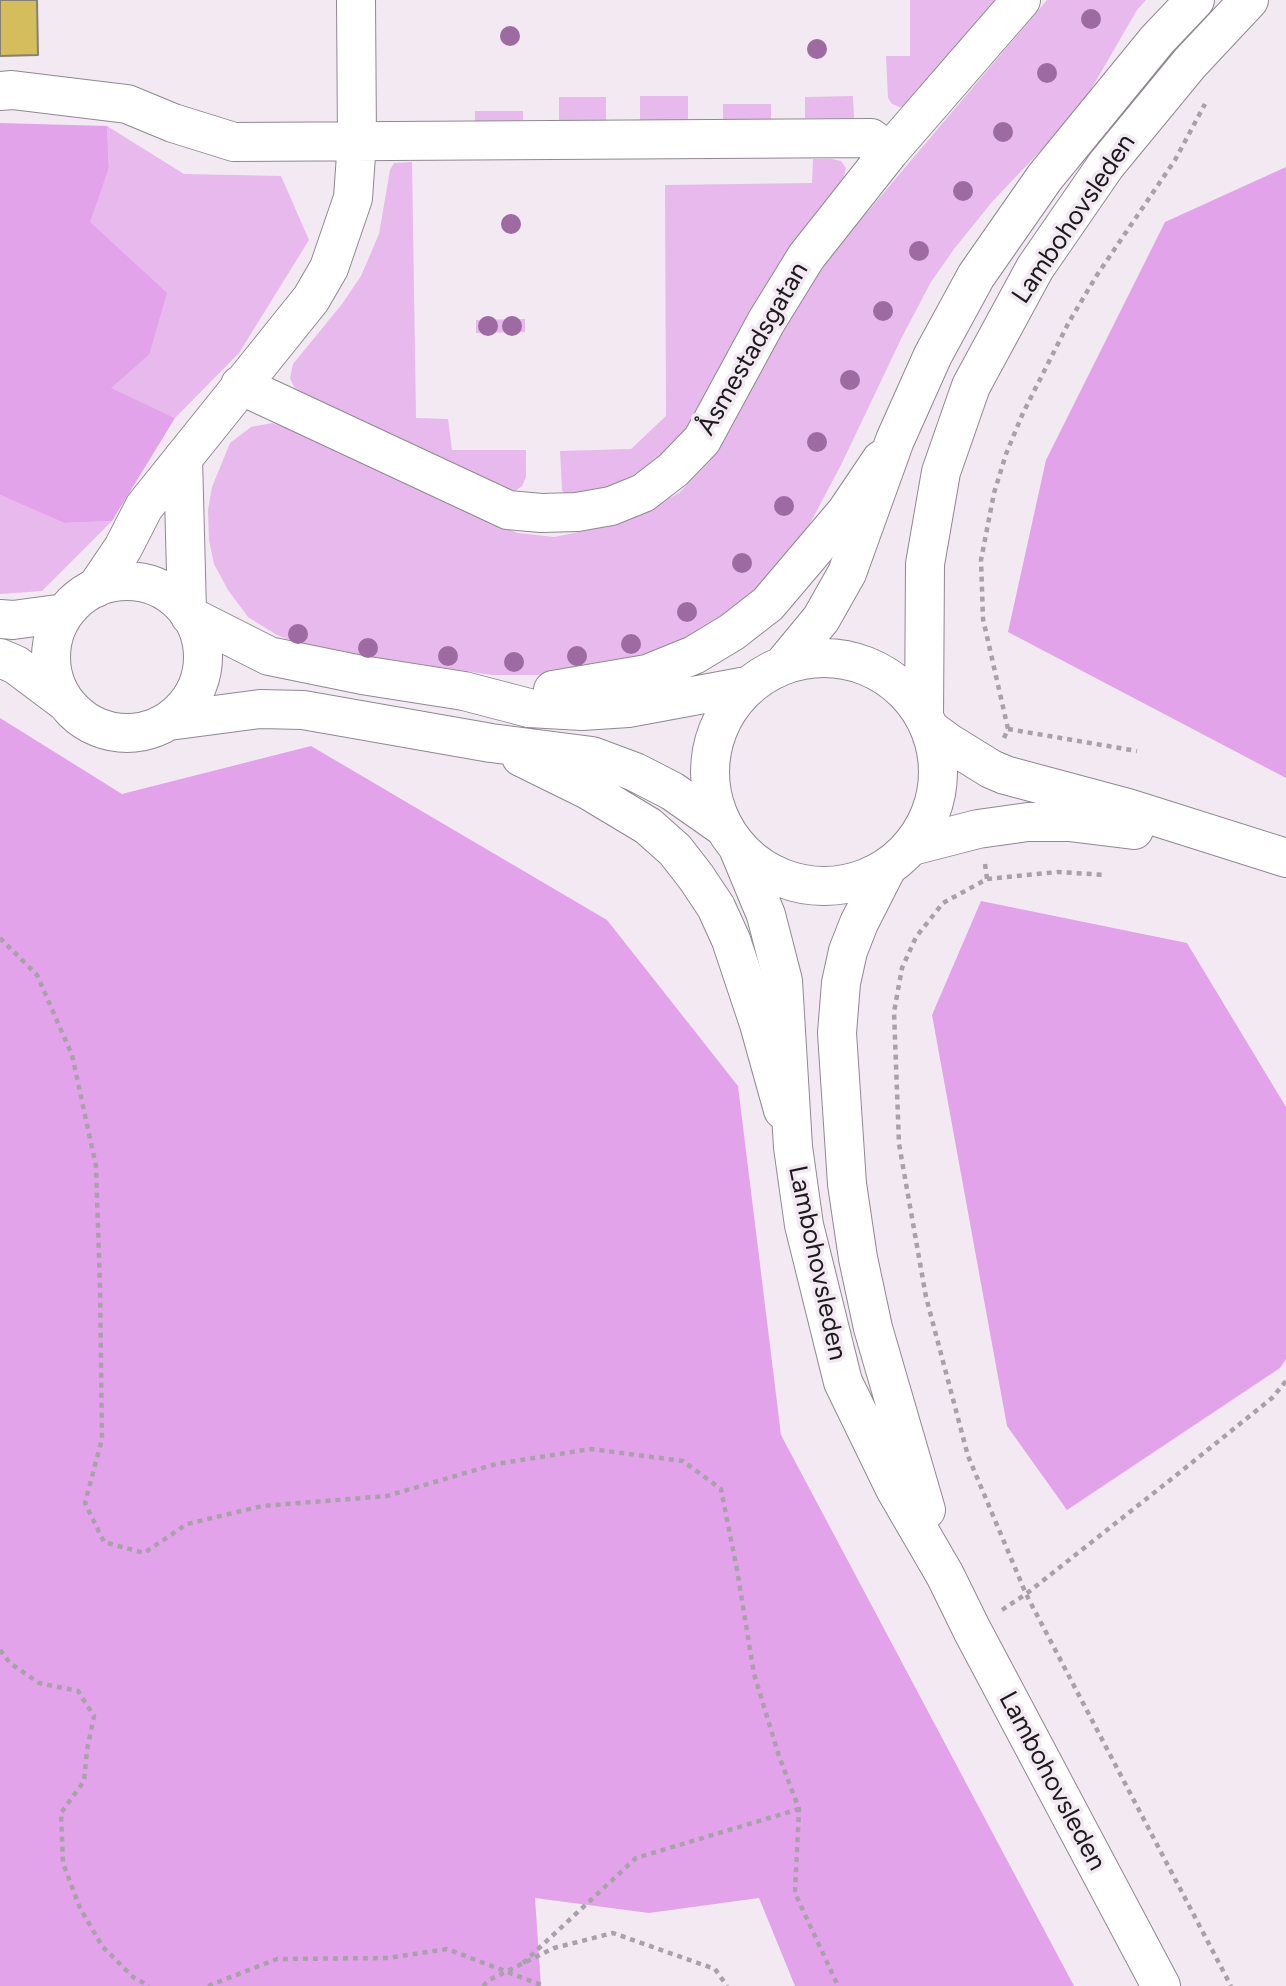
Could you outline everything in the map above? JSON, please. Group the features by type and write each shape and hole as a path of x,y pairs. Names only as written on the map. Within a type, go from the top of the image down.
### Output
{"street":[{"path":"96,588 144,507 311,299 329,268 353,198 357,141 356,0"},
{"name":"Åsmestadsgatan","path":"240,385 508,510 577,512 611,506 643,493 673,470 702,440 766,322 806,257 889,152 1021,0"},
{"name":"Lambohovsleden","path":"783,665 821,619 848,573 895,440 933,355 976,276 1045,177 1157,40 1195,0"},
{"name":"Lambohovsleden","path":"927,723 925,564 941,472 971,386 1035,268 1106,164 1190,63 1249,0"},
{"path":"0,91 12,90 127,104 173,123 234,142 871,138 889,152"},
{"path":"464,691 560,690 592,685 647,674 694,655 732,632 768,604 846,512 895,440"},
{"path":"169,721 190,700 201,673 202,643 189,613 183,458"},
{"path":"64,701 52,672 51,657 57,627 74,603 96,588 121,582 148,584 172,596 189,613 269,656 362,675 464,691 529,708 582,711 628,708 747,686"},
{"path":"0,619 13,620 65,613"},
{"path":"731,838 711,796 709,772 711,749 722,719 747,686 764,674 783,665 829,657 868,666 898,684 916,703 936,745 938,784 929,817 900,857"},
{"path":"0,658 16,665 89,723 104,730 121,733 138,733 169,721 260,709 291,709 491,743 592,756 635,772 672,791 731,838 757,866 778,878 808,886 834,887 860,881 900,857 978,829 1028,822 1069,822 1247,844"},
{"path":"927,723 949,743 1005,775 1128,807 1286,858"},
{"path":"491,743 588,790 648,826 675,850 696,877 716,907 730,940 758,1024 793,1147"},
{"name":"Lambohovsleden","path":"731,838 766,915 783,982 793,1147 804,1225 843,1381 895,1489 945,1575 1161,1986"},
{"name":"Lambohovsleden","path":"900,857 859,923 848,951 841,983 837,1033 848,1184 858,1258 873,1328 945,1575"}],"path":[{"path":"991,769 1008,729 983,619 981,560 994,493 1006,454 1023,413 1069,322 1097,275 1175,160 1207,101"},
{"path":"1008,729 1137,751"},
{"path":"978,829 987,879"},
{"path":"1106,875 1058,872 987,879 943,903 916,937 902,968 894,1012 899,1144 926,1297 968,1456 1026,1594 1231,1986"},
{"path":"0,939 37,975 72,1055 96,1166 102,1439 85,1503 104,1542 144,1553 187,1524 262,1506 387,1496 496,1464 590,1449 682,1461 721,1489 754,1674 779,1756 799,1809 795,1893 838,1986"},
{"path":"972,1630 1026,1594 1272,1398 1286,1381"},
{"path":"0,1650 10,1663 39,1683 78,1691 94,1716 87,1750 85,1781 61,1813 63,1863 80,1908 102,1946 133,1977 149,1986"},
{"path":"523,1963 636,1858 799,1809"},
{"path":"483,1986 554,1948 613,1933 715,1969 727,1986"},
{"path":"208,1986 277,1959 388,1958 447,1949 544,1986"}],"shaded area":[{"path":"910,0 998,0 907,107 900,107 892,104 888,98 886,56 910,56"},
{"path":"1047,0 1146,0 1137,10 1079,110 992,202 931,282 797,548 775,573 719,621 640,660 542,675 492,675 326,650 277,635 248,617 228,590 214,564 209,540 208,510 212,487 230,443 251,427 272,423 290,429 483,520 518,533 554,537 598,528 639,515 679,493 710,461 793,310 836,249"},
{"path":"640,96 688,96 688,120 640,120"},
{"path":"853,96 854,118 805,118 805,97"},
{"path":"559,97 606,97 606,121 559,121"},
{"path":"723,104 771,104 771,120 723,120"},
{"path":"475,111 523,111 523,120 475,121"},
{"path":"0,123 107,126 109,168 90,222 167,293 149,355 111,388 175,418 112,521 64,523 0,495"},
{"path":"107,126 184,174 281,176 309,240 239,353 175,418 110,388 149,355 89,222 109,168"},
{"path":"813,159 841,161 846,168 843,180 792,245 696,414 679,439 651,465 612,487 567,496 562,490 560,451 631,449 666,416 665,185 812,183"},
{"path":"412,162 416,418 448,419 452,450 526,450 526,477 522,486 515,491 494,485 302,393 294,387 290,378 293,364 361,276 379,234 390,170 394,163"},
{"path":"1286,167 1286,778 1008,632 1046,460 1165,222"},
{"path":"525,319 525,332 476,333 476,320"},
{"path":"0,495 64,523 112,521 42,591 0,594"},
{"path":"0,718 122,794 311,746 607,920 738,1086 781,1435 1074,1986 795,1986 759,1898 649,1913 535,1898 541,1986 0,1986"},
{"path":"981,901 1187,943 1286,1107 1286,1359 1280,1368 1067,1510 1007,1426 932,1015"}],"building":[{"path":"0,0 37,0 38,55 0,56"}]}
